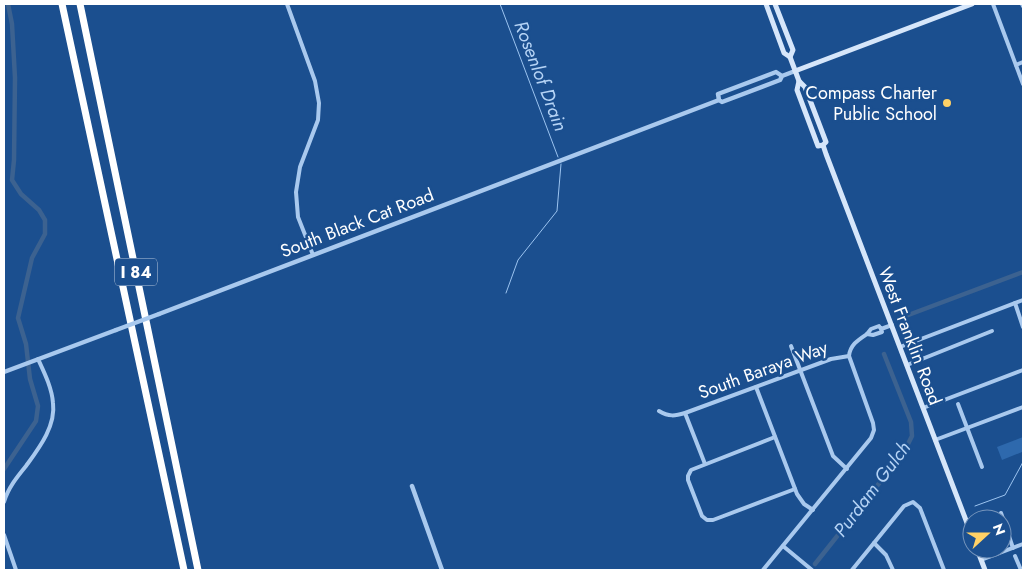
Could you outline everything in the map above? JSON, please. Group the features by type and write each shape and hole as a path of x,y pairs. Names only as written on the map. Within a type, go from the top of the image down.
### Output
{"highway":[{"name":"I 84","path":"62,4 184,570"},
{"name":"I 84","path":"80,4 199,570"}],"main road":[{"name":"West Franklin Road","path":"766,4 784,53 790,58 799,81 805,86 826,142 823,146 962,510"},
{"name":"West Franklin Road","path":"775,4 792,50 790,58"},
{"path":"795,71 972,4"},
{"name":"West Franklin Road","path":"799,81 797,90 818,146 823,146"},
{"path":"981,560 985,570"}],"street":[{"path":"287,4 315,81 319,103 318,120 300,167 296,192 298,217 312,255"},
{"path":"992,4 1023,84"},
{"path":"1016,64 1023,62"},
{"name":"South Black Cat Road","path":"4,372 719,100 722,102 780,80 782,76 795,71"},
{"name":"South Black Cat Road","path":"719,100 718,94 776,72 782,76"},
{"path":"900,347 1023,300"},
{"path":"1015,303 1023,327"},
{"name":"South Baraya Way","path":"659,411 666,415 674,416 685,413 831,358 849,356 856,341 870,330 880,326 881,329 892,325"},
{"path":"907,365 992,331"},
{"path":"791,346 833,456 847,469"},
{"path":"763,570 872,436 874,430 873,423 849,356"},
{"path":"4,502 9,489 34,454 52,421 54,404 38,358"},
{"path":"923,408 1023,370"},
{"path":"756,386 795,489 800,499 813,510"},
{"path":"958,404 982,467"},
{"path":"935,440 1023,407"},
{"path":"685,413 705,464"},
{"path":"775,438 694,468 690,472 688,480 702,516 707,520 713,520 795,489"},
{"path":"412,486 442,570"},
{"path":"852,570 904,506 913,502 920,508 944,570"},
{"path":"4,535 16,570"},
{"path":"874,543 886,554 893,570"},
{"path":"981,560 1023,544"},
{"path":"783,546 812,570"},
{"path":"1015,556 1021,570"}],"shaded area":[{"path":"1023,437 1022,452 1002,460 997,447"}],"waterway":[{"path":"4,469 36,421 38,406 30,379 26,344 18,318 32,258 45,234 45,220 39,210 21,194 12,180 15,78 12,24 8,4"},
{"name":"Rosenlof Drain","path":"500,4 558,157"},
{"name":"Rosenlof Drain","path":"506,293 518,260 557,211 561,164"},
{"name":"Purdam Gulch","path":"903,317 1023,272"},
{"name":"Purdam Gulch","path":"815,564 904,452 912,436 911,422 884,354"},
{"path":"975,506 1005,495 1023,462"}],"place":[{"name":"Compass Charter Public School","path":"947,103"}]}
